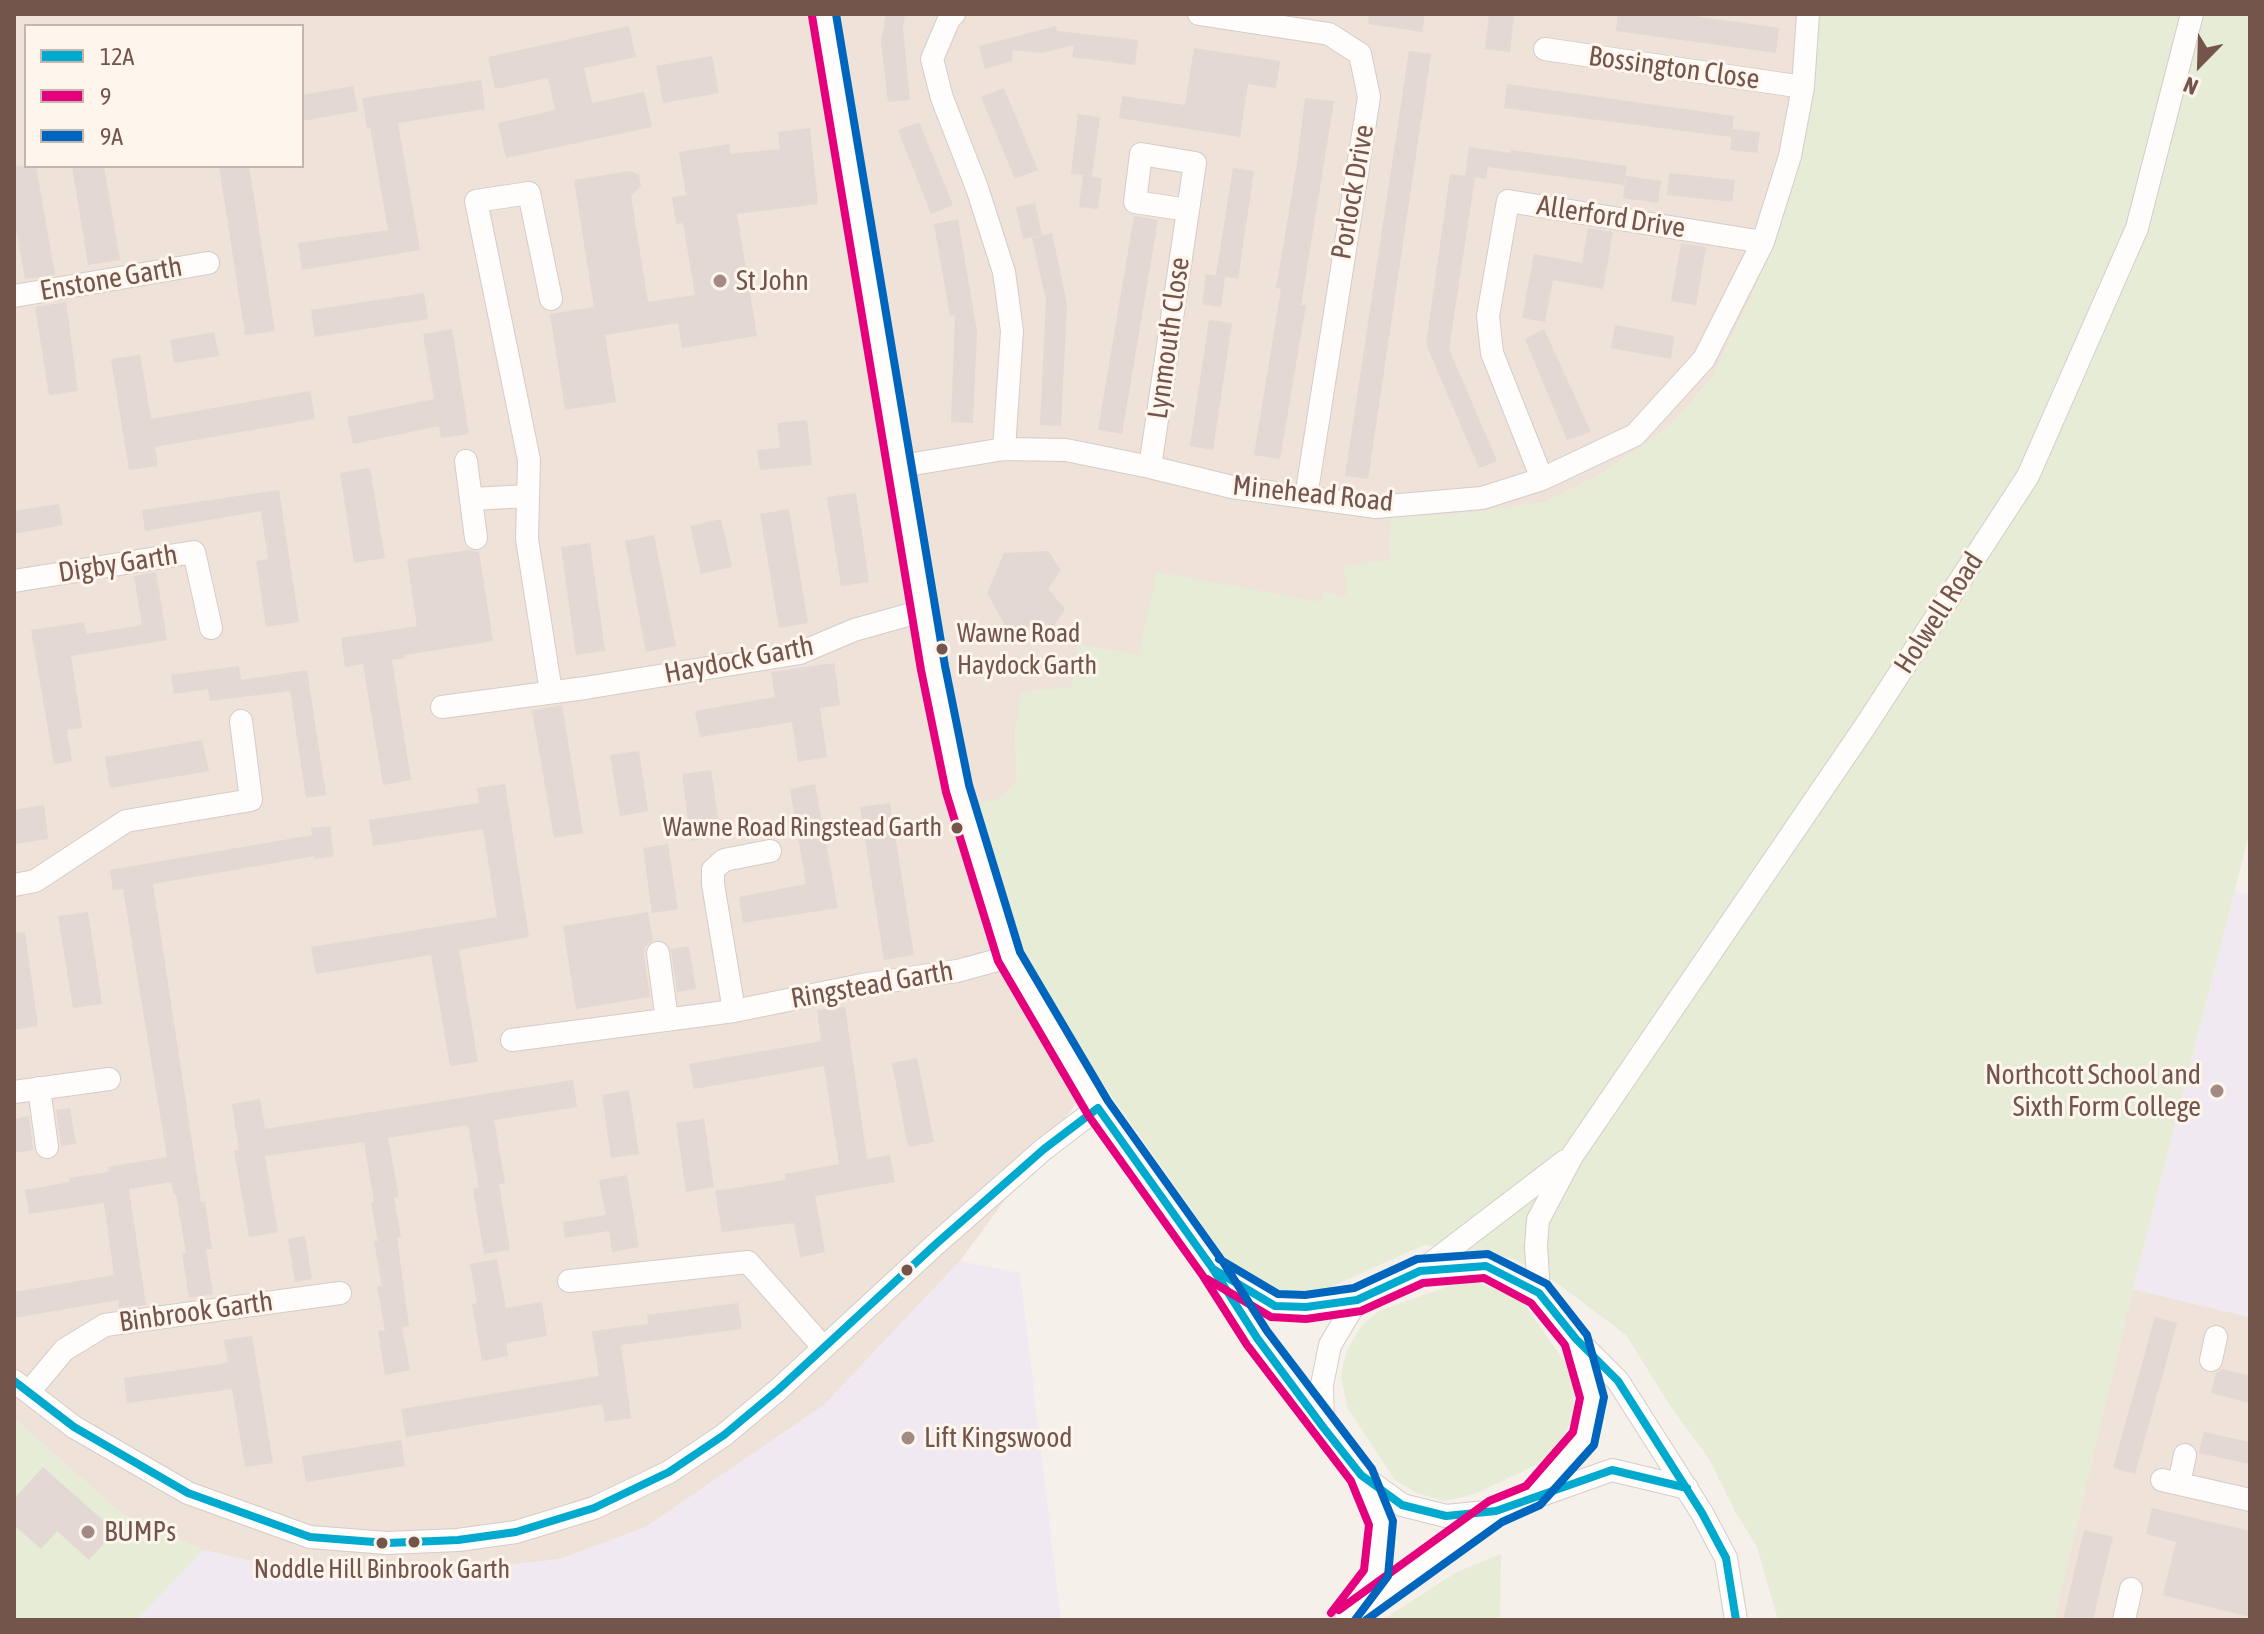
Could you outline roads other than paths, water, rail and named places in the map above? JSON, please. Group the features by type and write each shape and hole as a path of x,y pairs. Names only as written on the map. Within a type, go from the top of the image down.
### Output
{"street":[{"path":"824,14 901,466 922,611 957,788 1009,957 1098,1108 1213,1269 1257,1338 1361,1475 1402,1505 1446,1516 1496,1511"},
{"path":"954,14 932,59 942,98 977,188 1004,272 1012,331 1004,449"},
{"name":"Porlock Drive","path":"1199,14 1329,34 1360,54 1369,97 1306,497"},
{"name":"Minehead Road","path":"901,466 1004,449 1066,450 1232,487 1376,507 1482,498 1542,479 1635,435 1704,359 1763,242 1790,156 1803,87 1808,14"},
{"name":"Holwell Road","path":"1539,1293 1538,1220 1572,1156 1864,728 2028,476 2137,228 2192,14"},
{"name":"Bossington Close","path":"1545,49 1803,87"},
{"path":"551,299 529,193 476,201 529,460 527,539 551,692"},
{"name":"Allerford Drive","path":"1542,479 1492,353 1488,316 1508,201 1763,242"},
{"name":"Lynmouth Close","path":"1150,467 1188,210"},
{"name":"Enstone Garth","path":"14,296 208,263"},
{"path":"466,461 476,538"},
{"path":"472,499 528,496"},
{"name":"Digby Garth","path":"14,581 194,552 211,628"},
{"name":"Haydock Garth","path":"442,707 800,653 854,630 922,611"},
{"path":"14,885 35,881 126,821 251,800 241,721"},
{"path":"734,1011 713,870 724,860 770,851"},
{"path":"658,953 667,1020"},
{"name":"Ringstead Garth","path":"512,1040 734,1011 862,985 957,971 1009,957"},
{"path":"14,1092 109,1079"},
{"path":"39,1088 47,1147"},
{"path":"22,1386 74,1427 188,1493 310,1537 387,1543 458,1540 516,1532 594,1508 669,1472 724,1435 1044,1149 1098,1108"},
{"name":"Holwell Road","path":"1420,1271 1572,1156"},
{"path":"569,1281 748,1262 823,1347"},
{"path":"1213,1269 1275,1306 1306,1307 1357,1300 1420,1271 1486,1266 1539,1293 1576,1339 1618,1381 1687,1488 1726,1558 1736,1620"},
{"name":"Binbrook Garth","path":"22,1386 64,1350 105,1325 340,1293"},
{"path":"1323,1427 1322,1385 1330,1345 1357,1300"},
{"path":"2211,1360 2216,1337"},
{"path":"1533,1496 1584,1438 1592,1398 1576,1339"},
{"path":"2185,1455 2171,1482 2250,1500"},
{"path":"1343,1620 1496,1511 1533,1496 1612,1470 1687,1488"},
{"path":"1343,1620 1376,1575 1381,1523 1361,1475"},
{"path":"2127,1619 2131,1589"}],"place":[{"name":"St John","path":"720,281"},
{"name":"Wawne Road Haydock Garth","path":"942,649"},
{"name":"Wawne Road Ringstead Garth","path":"957,828"},
{"name":"Northcott School and Sixth Form College","path":"2217,1091"},
{"name":"Lift Kingswood","path":"908,1438"},
{"name":"BUMPs","path":"88,1532"},
{"name":"Noddle Hill Binbrook Garth","path":"382,1543"}]}
